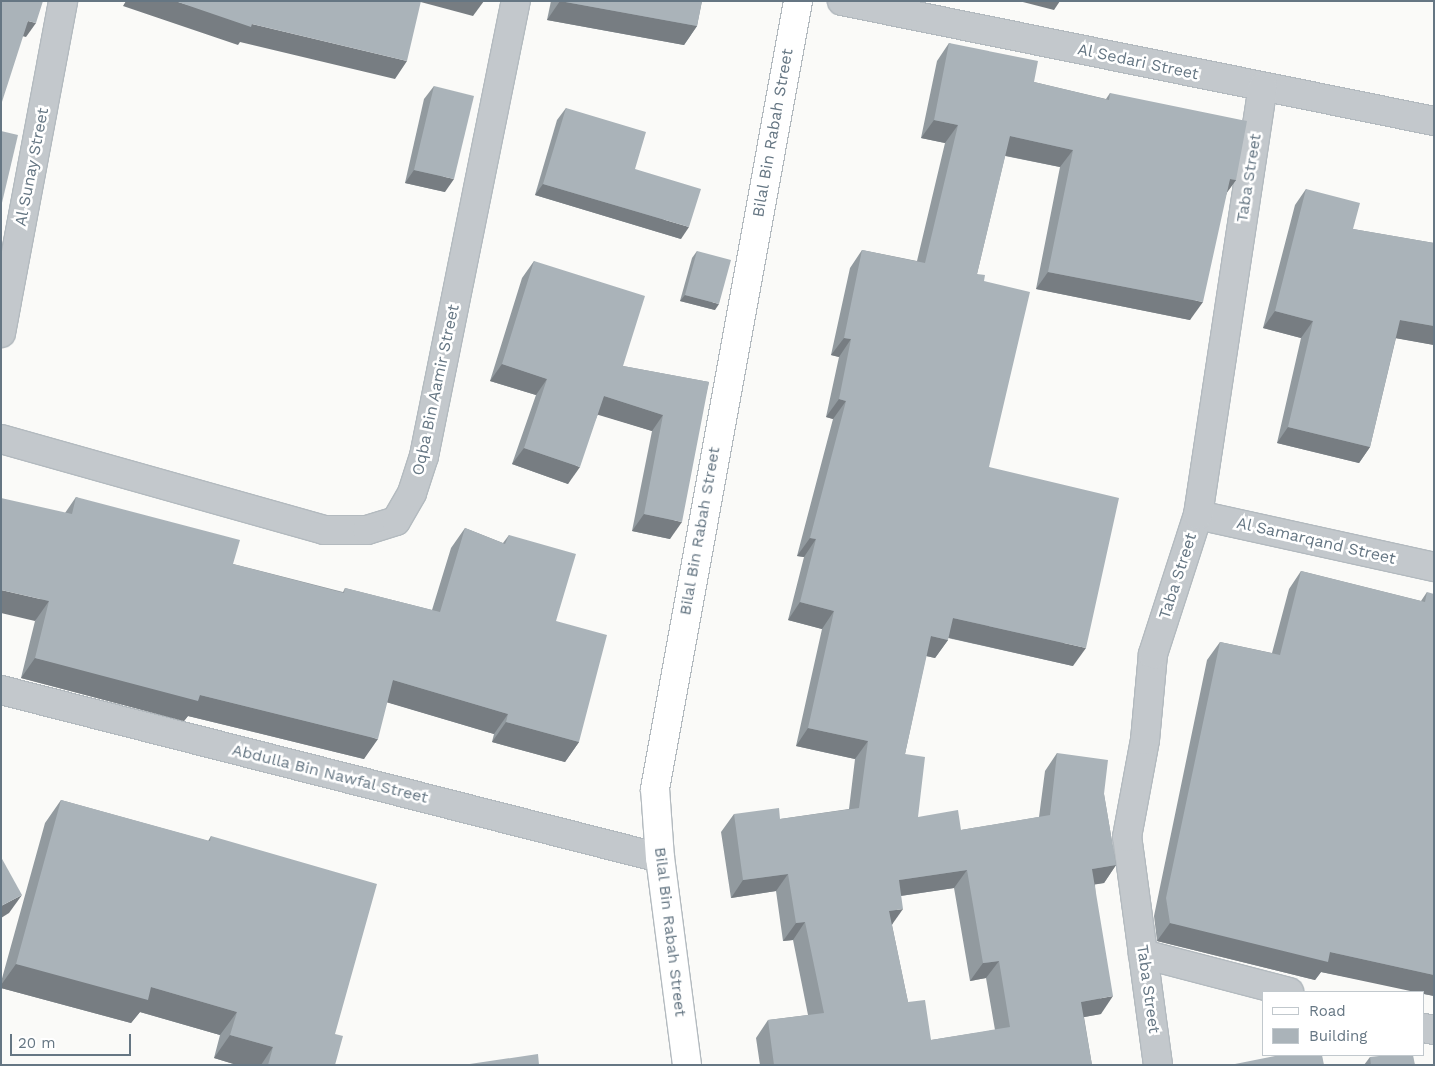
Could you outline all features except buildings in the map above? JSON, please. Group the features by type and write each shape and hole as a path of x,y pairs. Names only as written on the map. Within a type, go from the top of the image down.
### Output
{"street":[{"name":"Al Sunay Street","path":"1,333 63,1"},
{"name":"Oqba Bin Aamir Street","path":"1,439 324,530 367,530 396,520 412,493 424,456 516,1"},
{"name":"Bilal Bin Rabah Street","path":"686,1065 660,858 655,789 668,702 798,1"},
{"name":"Al Sedari Street","path":"842,1 1434,121"},
{"name":"Taba Street","path":"1158,1065 1127,837 1144,740 1153,654 1198,515 1263,87"},
{"name":"Al Samarqand Street","path":"1198,515 1434,567"},
{"name":"Abdulla Bin Nawfal Street","path":"1,690 660,858"},
{"path":"1143,954 1285,991"}]}
